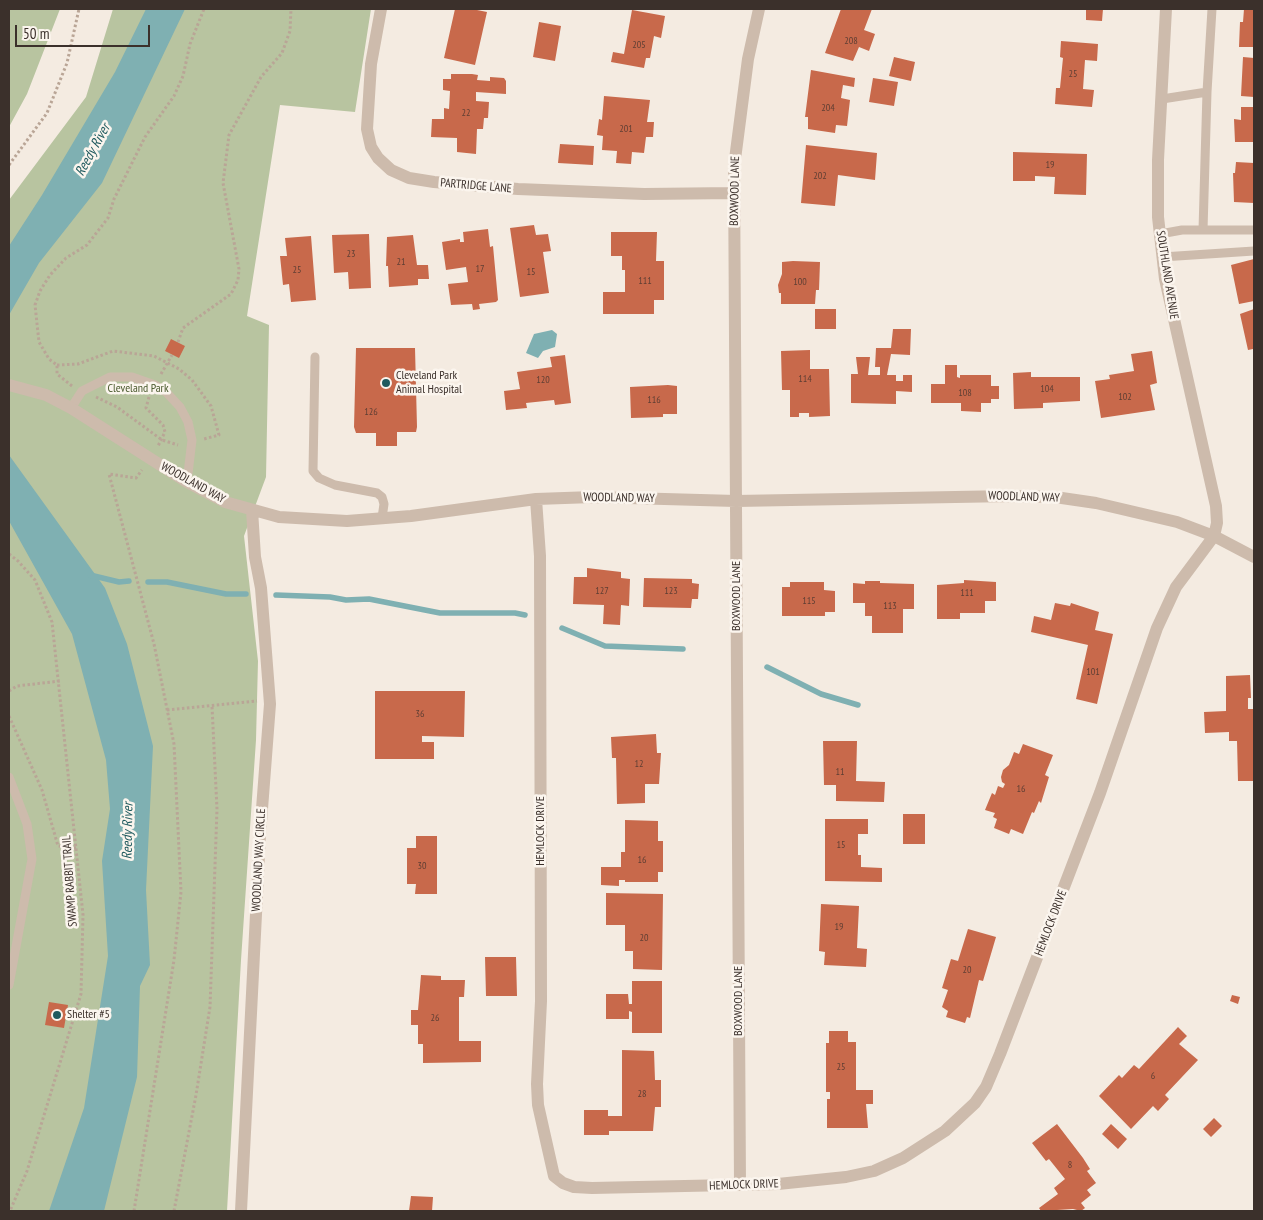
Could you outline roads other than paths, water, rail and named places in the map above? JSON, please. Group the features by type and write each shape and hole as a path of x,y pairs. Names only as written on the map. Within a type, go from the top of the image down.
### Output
{"street":[{"name":"PARTRIDGE LANE","path":"382,9 367,96 367,129 371,147 378,158 391,170 408,178 518,190 644,194 734,193"},
{"name":"BOXWOOD LANE","path":"740,1185 734,193 736,136 748,59 759,9"},
{"name":"SOUTHLAND AVENUE","path":"1166,9 1158,160 1162,257 1178,346 1216,506 1217,523 1214,536"},
{"name":"WOODLAND WAY","path":"9,385 46,395 70,408 187,482 225,502 279,517 347,521 536,499 593,497 736,501 1000,496 1055,497 1137,511 1177,522 1214,536 1254,557"},
{"name":"HEMLOCK DRIVE","path":"536,499 540,566 541,991 537,1084 538,1105 554,1176 563,1183 574,1187 592,1188 778,1184 846,1177 874,1171 903,1158 945,1131 975,1103 986,1087 1000,1054 1055,912 1100,793 1157,628 1176,587 1214,536"},
{"name":"WOODLAND WAY CIRCLE","path":"241,1211 260,835 270,700 263,607 252,510"}],"lane":[{"path":"1203,230 1207,92 1212,9"},
{"path":"1162,99 1207,92"},
{"path":"1160,234 1203,230 1254,230"},
{"path":"1162,257 1254,251"},
{"path":"315,357 313,471 319,478 335,485 376,493 382,497 384,504 382,518"},
{"path":"70,408 82,391 110,377 132,377 155,385 166,392 180,408 188,422 192,437 187,482"},
{"path":"9,777 27,824 32,859 9,985"}],"water":[{"name":"Reedy River","path":"146,9 185,9 102,183 39,263 9,315 9,246 42,195 115,72"},
{"path":"552,330 557,334 555,347 543,351 538,358 526,353 534,334"},
{"name":"Reedy River","path":"9,455 105,588 127,644 153,746 146,890 150,965 140,986 137,1077 104,1211 49,1211 84,1108 108,956 102,861 110,809 106,760 72,634 9,521"}],"waterway":[{"path":"90,575 119,582 129,581"},
{"path":"148,582 167,582 226,594 246,594"},
{"path":"276,595 330,597 346,600 369,599 440,613 515,613 525,615"},
{"path":"562,628 605,646 683,649"},
{"path":"767,667 821,694 858,705"}],"place":[{"name":"Cleveland Park Animal Hospital","path":"386,383"},
{"name":"Shelter #5","path":"57,1015"}],"park label":[{"name":"Cleveland Park","path":"138,389"}]}
